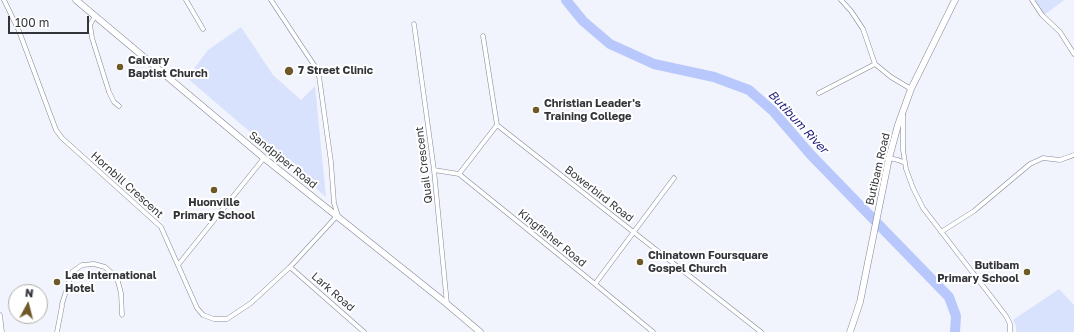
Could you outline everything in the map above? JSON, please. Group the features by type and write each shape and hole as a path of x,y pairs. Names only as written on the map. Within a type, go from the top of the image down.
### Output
{"street":[{"name":"Hornbill Crescent","path":"4,0 18,31 56,130 62,138 161,226 197,308 203,314 214,319 227,319 251,303 290,267 338,218"},
{"name":"Sandpiper Road","path":"76,0 264,158 447,304 477,331"},
{"path":"186,0 203,29"},
{"path":"270,0 316,68 319,76 331,162 334,203 338,218"},
{"path":"841,0 851,11 862,29 875,64 890,77 911,89"},
{"name":"Butibam Road","path":"850,332 860,302 889,158 904,108 911,89 957,0"},
{"path":"1032,0 1042,15 1060,32 1074,54"},
{"path":"95,16 90,25 92,38 109,92 114,102 119,106"},
{"name":"Quail Crescent","path":"414,24 434,170 447,304"},
{"path":"459,174 497,125 484,36"},
{"path":"819,94 875,64"},
{"path":"904,108 902,150 913,188 923,208 1006,316 1010,324 1010,332"},
{"name":"Bowerbird Road","path":"497,125 761,332"},
{"path":"941,232 974,211 1030,164 1043,158 1060,160 1074,155"},
{"path":"178,265 264,158"},
{"path":"889,158 905,163"},
{"name":"Kingfisher Road","path":"434,170 459,174 653,332"},
{"path":"595,284 674,178"},
{"path":"56,332 72,272 82,265 94,264 105,267 117,278 121,293 122,315"},
{"name":"Lark Road","path":"290,267 364,332"},
{"path":"0,315 2,332"}],"shaded area":[{"path":"1035,0 1064,0 1044,15"},
{"path":"241,27 273,75 301,100 315,86 326,197 187,78 208,50"},
{"path":"1059,289 1074,305 1074,332 1016,332 1016,326 1013,320"}],"waterway":[{"name":"Butibum River","path":"566,0 583,21 610,44 654,64 714,77 749,90 773,111 811,155 949,297 956,316 955,332"}],"place":[{"name":"Calvary Baptist Church","path":"120,67"},
{"name":"7 Street Clinic","path":"289,71"},
{"name":"Christian Leader's Training College","path":"536,110"},
{"name":"Huonville Primary School","path":"214,190"},
{"name":"Chinatown Foursquare Gospel Church","path":"640,262"},
{"name":"Butibam Primary School","path":"1027,272"},
{"name":"Lae International Hotel","path":"57,282"}]}
